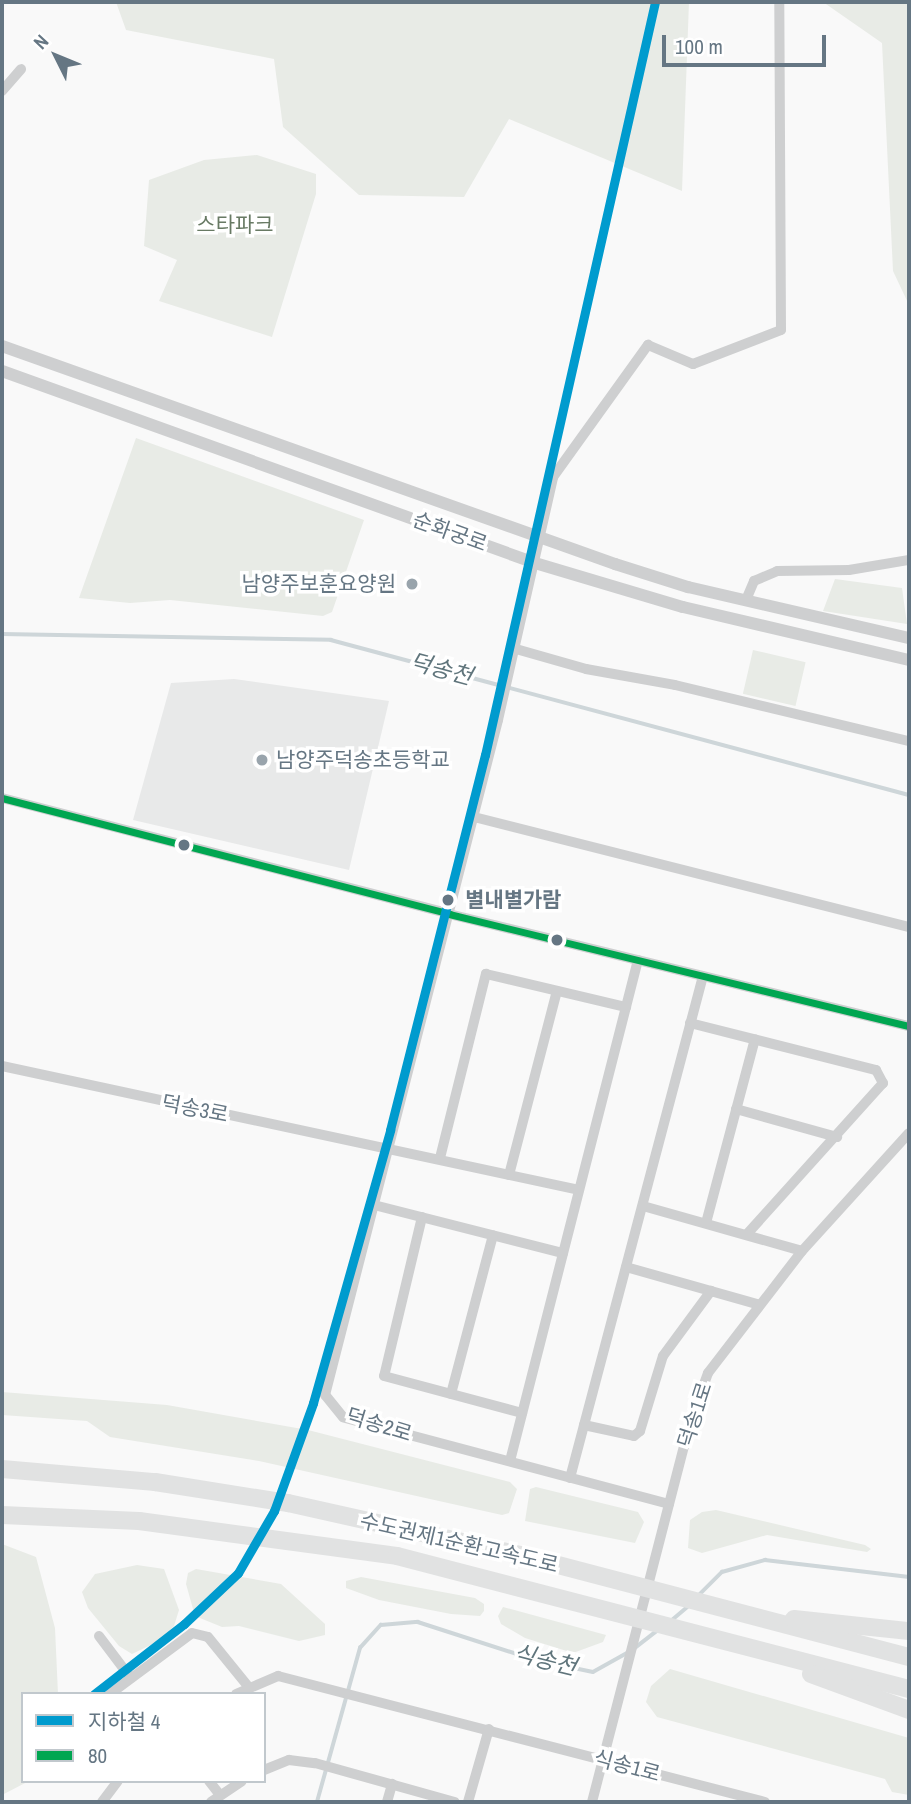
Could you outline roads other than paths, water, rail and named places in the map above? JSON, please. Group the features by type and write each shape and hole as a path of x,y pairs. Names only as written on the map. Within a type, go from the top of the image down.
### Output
{"highway":[{"name":"수도권제1순환고속도로","path":"2,1469 96,1475 288,1503 520,1555 621,1584 909,1657"},
{"name":"수도권제1순환고속도로","path":"2,1515 139,1521 329,1545 433,1565 909,1689"},
{"path":"742,1614 909,1631"},
{"path":"733,1645 909,1710"}],"street":[{"path":"779,2 781,330 694,364 648,345 553,477 516,649 586,669 676,685 909,741"},
{"path":"2,91 21,69"},
{"name":"순화궁로","path":"2,346 202,420 676,584 909,638"},
{"name":"순화궁로","path":"2,371 535,563 682,607 909,660"},
{"path":"746,600 754,581 777,571 849,570 909,560"},
{"name":"덕송2로","path":"516,649 325,1395 332,1408 343,1417 669,1504"},
{"path":"2,798 449,914 909,1026"},
{"path":"474,817 909,927"},
{"path":"510,1461 638,960"},
{"path":"440,1158 486,974 626,1007"},
{"path":"570,1478 703,976"},
{"path":"509,1175 557,991"},
{"path":"690,1023 876,1070 883,1083 747,1234"},
{"path":"706,1223 755,1039"},
{"name":"덕송3로","path":"2,1066 389,1147 579,1190"},
{"path":"736,1109 837,1137"},
{"name":"덕송1로","path":"596,1802 604,1760 669,1504 708,1373 802,1251 909,1133"},
{"path":"374,1205 563,1253"},
{"path":"643,1206 802,1251"},
{"path":"422,1217 384,1376 522,1413"},
{"path":"450,1394 493,1235"},
{"path":"626,1267 760,1305"},
{"path":"584,1425 634,1436 640,1431 663,1356 711,1291"},
{"path":"112,1692 192,1633 208,1637 247,1685"},
{"path":"99,1636 130,1677"},
{"name":"식송1로","path":"238,1692 247,1685 278,1676 765,1802"},
{"path":"468,1802 489,1730"},
{"path":"266,1769 289,1760 319,1765 455,1802"},
{"path":"216,1799 239,1783"},
{"path":"102,1802 110,1784"},
{"path":"387,1802 392,1784"}],"waterway":[{"name":"덕송천","path":"2,634 331,640 909,795"},
{"name":"식송천","path":"700,1594 722,1572 765,1560 909,1577"},
{"name":"식송천","path":"672,1620 690,1605"},
{"name":"식송천","path":"317,1802 360,1648 381,1625 418,1622 536,1660 593,1672 629,1652"},
{"name":"식송천","path":"635,1648 657,1631"}],"metro line":[{"name":"4","path":"97,1692 184,1624 238,1573 274,1511 313,1403 390,1130 485,755 655,2"}],"place":[{"name":"남양주보훈요양원","path":"412,584"},
{"name":"남양주덕송초등학교","path":"262,760"},
{"name":"별내별가람","path":"448,900"}],"park label":[{"name":"스타파크","path":"235,225"}]}
